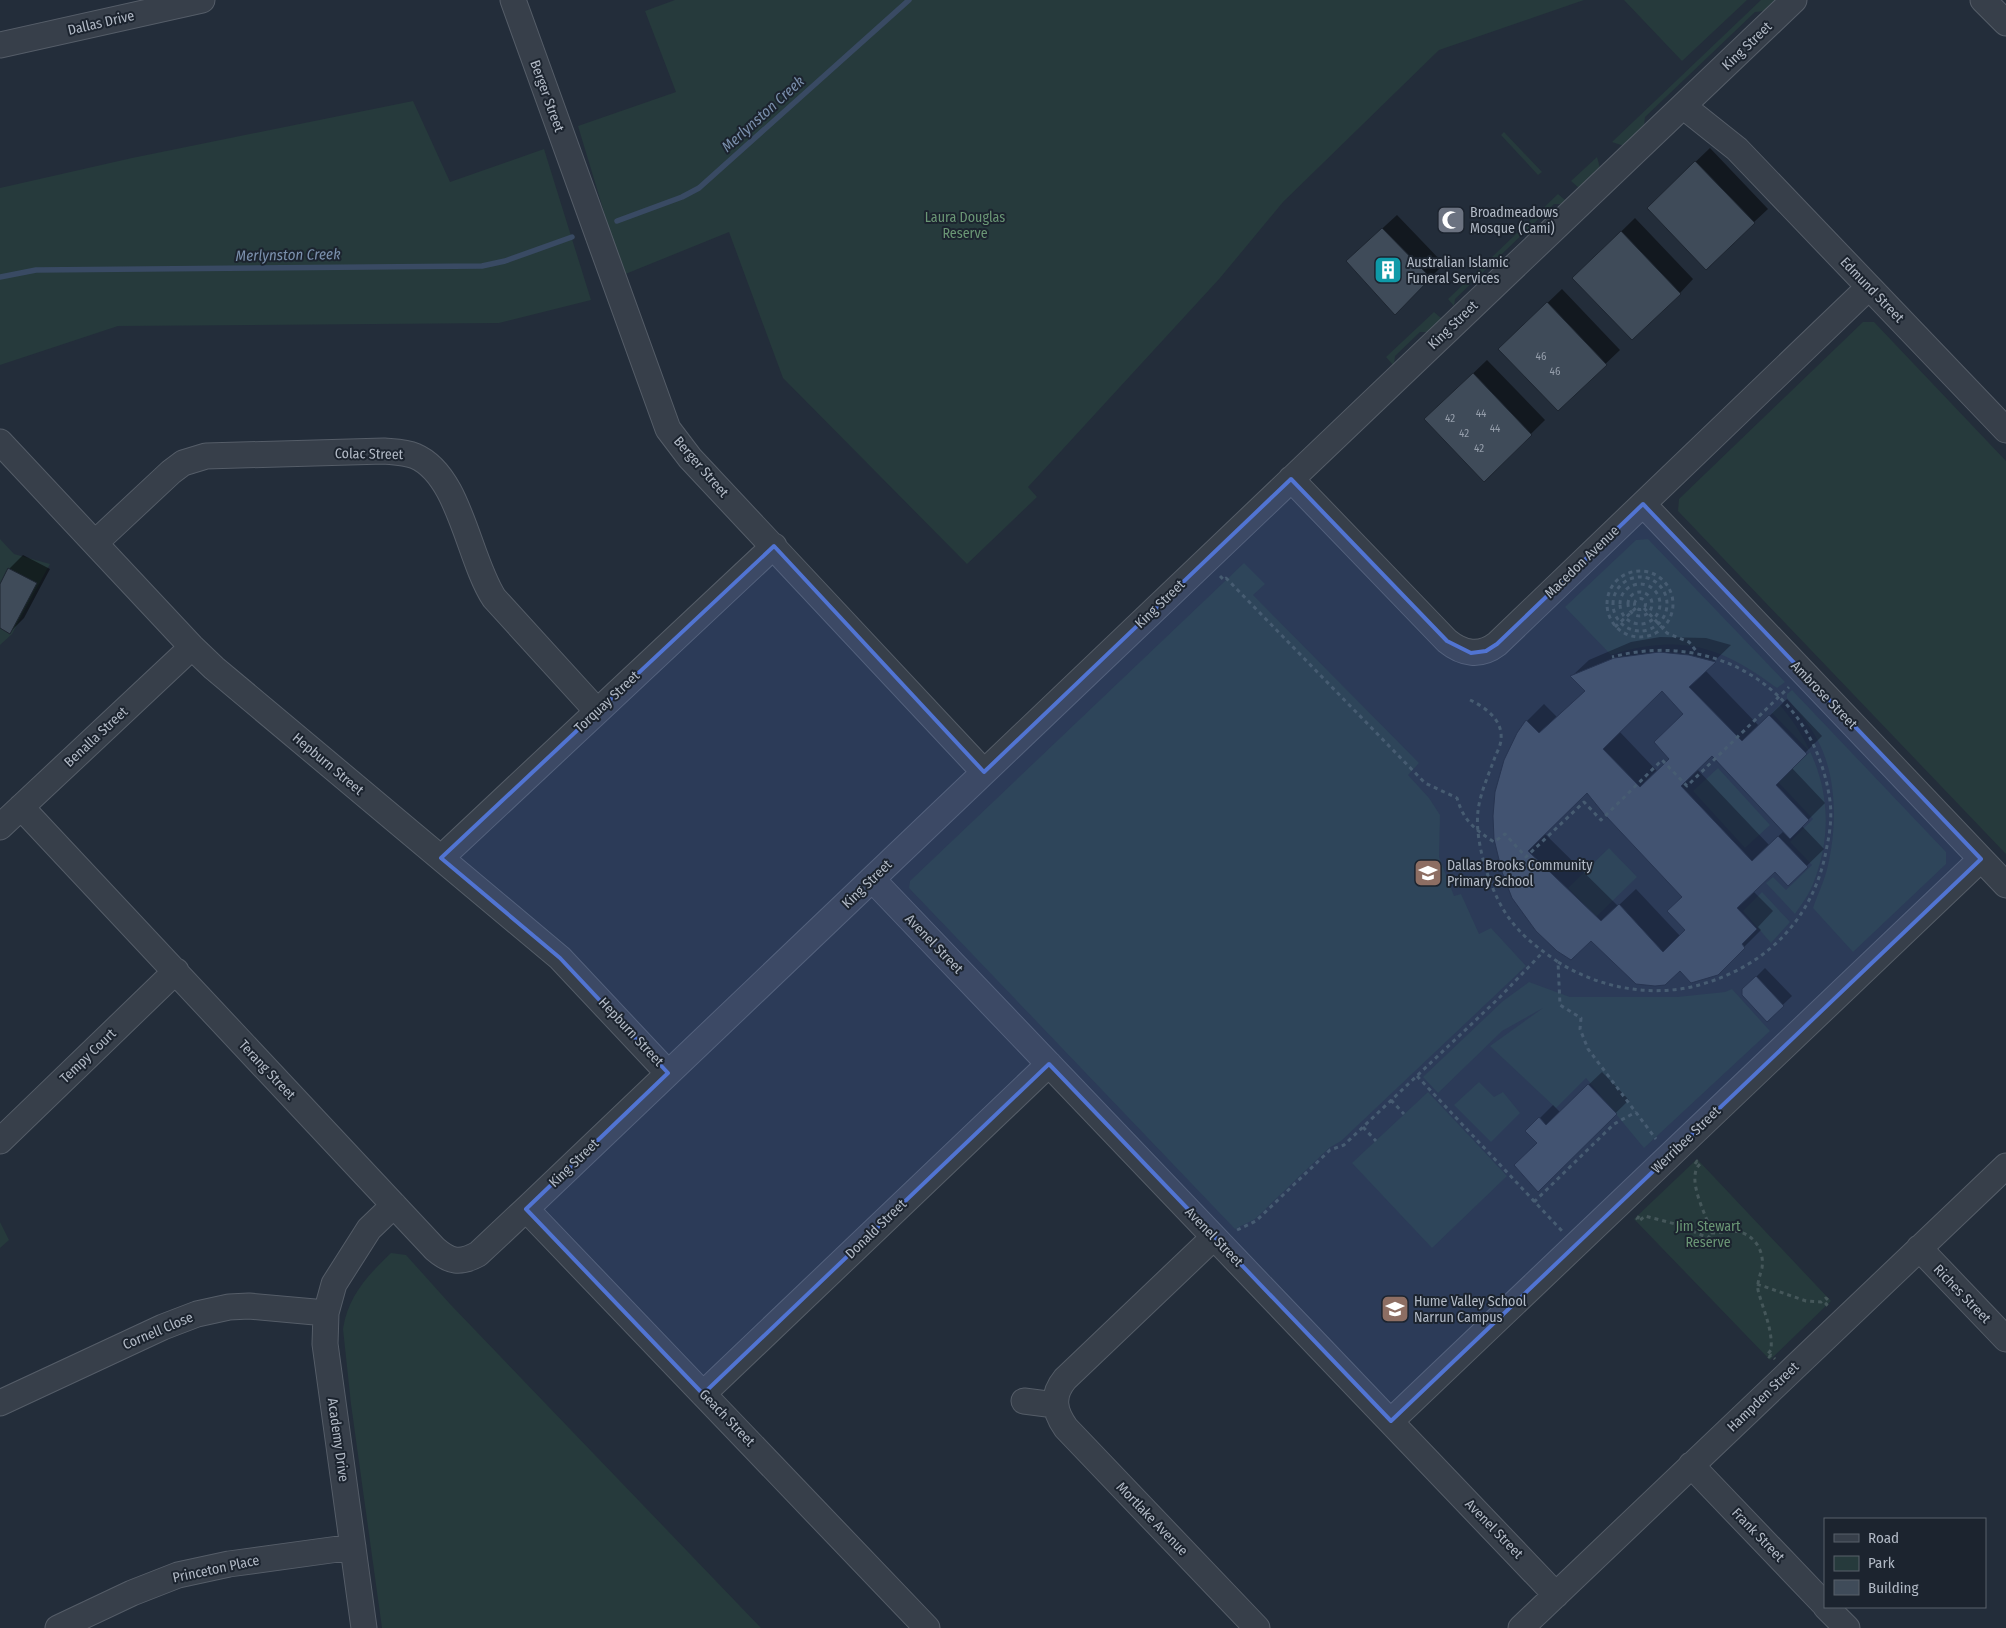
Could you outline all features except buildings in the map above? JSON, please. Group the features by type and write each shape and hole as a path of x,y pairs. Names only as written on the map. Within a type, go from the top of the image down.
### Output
{"street":[{"name":"Dallas Drive","path":"0,45 202,0"},
{"name":"Berger Street","path":"513,0 668,429 690,458 984,772"},
{"name":"King Street","path":"526,1209 1794,0"},
{"path":"1983,0 2006,23"},
{"name":"Edmund Street","path":"1690,100 2006,430"},
{"name":"Macedon Avenue","path":"1291,480 1447,641 1455,647 1471,653 1486,651 1497,644 1869,287"},
{"name":"Hepburn Street","path":"0,442 192,647 221,674 560,958 668,1073"},
{"name":"Colac Street","path":"95,543 171,472 182,463 194,458 222,455 384,451 400,452 414,456 435,470 447,487 482,576 494,598 597,711"},
{"name":"Ambrose Street","path":"1643,504 2006,885"},
{"name":"Torquay Street","path":"440,858 774,546"},
{"name":"Benalla Street","path":"0,827 192,647"},
{"name":"Terang Street","path":"21,807 444,1256 453,1261 461,1262 478,1254 526,1209"},
{"name":"Werribee Street","path":"1391,1421 1981,859"},
{"name":"Avenel Street","path":"872,879 1049,1064 1224,1234 1391,1421 1556,1595"},
{"name":"Tempy Court","path":"0,1142 176,972"},
{"name":"Donald Street","path":"704,1394 1049,1064"},
{"name":"Hampden Street","path":"1521,1628 2006,1166"},
{"name":"Geach Street","path":"526,1209 927,1628"},
{"name":"Academy Drive","path":"364,1628 325,1344 326,1313 334,1284 352,1257 379,1241 400,1211"},
{"path":"1024,1401 1055,1405 1057,1391 1065,1379 1224,1234"},
{"name":"Riches Street","path":"1919,1248 2006,1340"},
{"name":"Cornell Close","path":"0,1403 163,1327 197,1314 229,1307 249,1306 326,1313"},
{"name":"Mortlake Avenue","path":"1055,1405 1060,1420 1066,1428 1257,1628"},
{"name":"Frank Street","path":"1691,1465 1824,1604"},
{"name":"Princeton Place","path":"58,1628 132,1593 178,1575 229,1564 353,1547"},
{"name":"Frank Street","path":"1828,1608 1847,1628"}],"path":[{"path":"1205,562 1224,580 1226,578 1425,783 1457,798 1462,813 1472,826 1494,842 1505,834 1526,857 1584,802 1601,820 1662,760 1687,786 1778,696 1790,686 1795,690 1808,678"},
{"path":"1638,571 1649,572 1660,577 1672,596 1673,608 1670,619 1663,628 1654,634 1634,637 1624,634 1615,627 1606,609 1610,588 1617,580 1626,574 1638,571"},
{"path":"1638,577 1648,578 1660,586 1664,592 1668,607 1665,617 1659,624 1652,629 1635,632 1627,629 1620,623 1615,616 1613,599 1621,584 1629,579 1638,577"},
{"path":"1617,580 1626,589"},
{"path":"1650,587 1654,581"},
{"path":"1660,586 1664,582"},
{"path":"1640,593 1641,584"},
{"path":"1641,584 1650,587 1658,595 1660,606 1654,619 1643,625 1630,622 1625,618 1621,613 1620,600 1626,589 1632,585 1641,584"},
{"path":"1658,595 1664,592"},
{"path":"1640,593 1648,596 1651,606 1648,613 1641,616 1631,612 1628,606 1632,596 1640,593"},
{"path":"1632,596 1636,600 1644,601"},
{"path":"1648,596 1644,601 1644,608 1648,613 1674,637 1689,642 1698,652"},
{"path":"1636,600 1634,605 1636,608"},
{"path":"1615,627 1636,608"},
{"path":"1636,608 1641,610 1644,608"},
{"path":"1470,700 1496,719 1502,740 1478,810 1478,830 1484,858 1502,907 1522,934 1542,952 1586,977 1640,991 1667,991 1708,983 1753,963 1772,948 1804,911 1817,886 1830,830 1831,802 1816,747 1800,722 1778,696 1743,670 1720,659 1698,652 1676,650 1652,650 1612,657"},
{"path":"1224,1234 1256,1220 1330,1150 1344,1145 1500,997 1542,952"},
{"path":"1558,962 1560,1004 1581,1018 1580,1029 1588,1049 1658,1141"},
{"path":"1417,1076 1562,1232"},
{"path":"1391,1100 1404,1114"},
{"path":"1534,1202 1614,1124 1636,1112"},
{"path":"1363,1127 1376,1141"},
{"path":"1692,1160 1695,1164 1698,1161 1700,1164 1696,1167 1698,1196 1712,1233"},
{"path":"1637,1213 1640,1216 1637,1219 1639,1222 1644,1216 1649,1216 1679,1225 1708,1238 1712,1233 1733,1231 1742,1232 1755,1240 1762,1258 1757,1284 1771,1332 1771,1350 1767,1355 1768,1357 1771,1355 1776,1359 1782,1353"},
{"path":"1757,1284 1806,1301 1822,1302 1826,1298 1829,1301 1826,1304 1830,1308 1823,1314"}],"highlighted area":[{"path":"1291,479 1447,641 1471,653 1486,651 1497,644 1643,504 1981,859 1391,1421 1049,1064 703,1394 526,1209 668,1073 560,958 441,858 774,546 984,772"}],"green space":[{"name":"Laura Douglas Reserve","path":"675,0 1584,0 1439,50 1283,202 1220,278 1028,487 1037,497 967,564 783,378 729,232 623,275 578,126 676,92 645,11"},
{"path":"1624,0 1747,0 1682,61"},
{"path":"1761,0 1777,0 1766,11 1755,12 1645,117 1644,127 1624,146 1612,142"},
{"path":"413,101 450,182 544,149 591,300 499,323 118,326 0,365 0,188 132,158"},
{"path":"1504,132 1542,172 1538,175 1501,135"},
{"path":"1597,157 1600,168 1579,188 1571,181"},
{"path":"1558,194 1565,200 1564,204 1554,204 1455,299 1454,306 1448,299"},
{"path":"1434,312 1441,318 1441,321 1429,332 1420,332 1395,356 1394,366 1386,357"},
{"path":"1863,322 1874,322 2006,461 2006,854 1678,511 1679,499"},
{"path":"0,539 14,554 50,564 12,634 0,645"},
{"path":"1648,539 1785,682 1777,688 1735,661 1697,647 1657,645 1611,655 1565,607 1636,540"},
{"path":"1244,563 1265,584 1253,595 1419,763 1408,775 1429,798 1440,815 1439,857 1454,896 1461,894 1479,934 1491,928 1526,966 1341,1141 1329,1148 1255,1219 1235,1229 909,888 910,881"},
{"path":"1792,690 1946,852 1946,864 1853,952 1813,908 1825,876 1831,850 1834,818 1832,786 1829,770 1818,741 1804,719 1787,698 1787,694"},
{"path":"1780,705 1795,725 1810,752 1772,713"},
{"path":"1810,752 1817,767 1823,790 1826,813 1825,836 1821,860 1811,888 1795,914 1766,883 1773,877 1786,890 1812,865 1790,842 1813,819 1778,782"},
{"path":"1718,768 1770,825 1745,848 1693,791"},
{"path":"1609,848 1637,877 1596,917 1568,888"},
{"path":"1762,892 1790,922 1771,943 1743,911"},
{"path":"1529,982 1570,997 1677,997 1725,992 1732,989 1770,1031 1644,1148 1586,1078 1556,1108 1490,1046 1543,1008 1502,1031 1438,1093 1423,1077 1503,1001"},
{"path":"1479,1082 1494,1097 1503,1092 1520,1113 1491,1142 1454,1105"},
{"path":"1428,1092 1507,1176 1432,1248 1352,1163"},
{"name":"Jim Stewart Reserve","path":"1697,1159 1831,1301 1770,1360 1634,1219"},
{"path":"0,1222 9,1240 0,1248"},
{"path":"391,1253 406,1255 450,1304 761,1628 382,1628 351,1404 343,1329 349,1306 354,1296 367,1278"}],"waterway":[{"name":"Merlynston Creek","path":"617,221 682,197 699,188 909,0"},
{"name":"Merlynston Creek","path":"0,277 36,270 482,266 505,261 572,237"}],"place":[{"name":"Broadmeadows Mosque (Cami)","path":"1451,220"},
{"name":"Australian Islamic Funeral Services","path":"1388,270"},
{"name":"Dallas Brooks Community Primary School","path":"1428,873"},
{"name":"Hume Valley School Narrun Campus","path":"1395,1309"}]}
